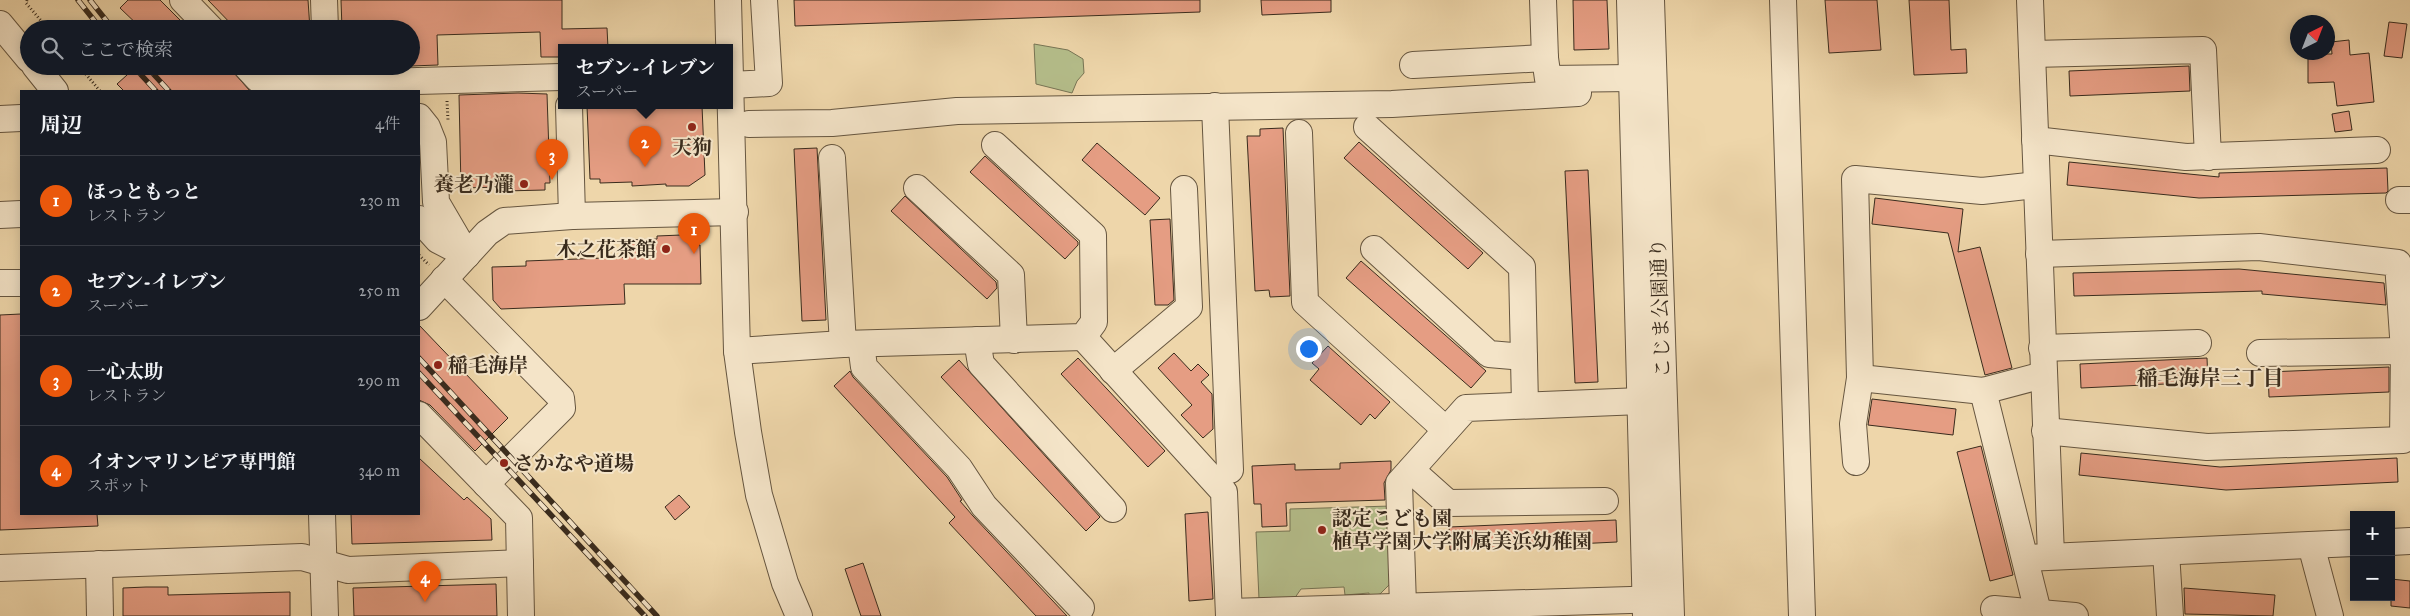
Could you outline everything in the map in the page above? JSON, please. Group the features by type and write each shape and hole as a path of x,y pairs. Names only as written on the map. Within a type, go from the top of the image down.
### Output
{"street":[{"path":"183,0 202,20"},
{"path":"324,0 324,20"},
{"path":"728,0 729,44"},
{"path":"733,77 769,83 764,0"},
{"path":"1543,0 1548,79 1632,78"},
{"name":"こじま公園通り","path":"1630,0 1641,400 1658,607"},
{"name":"こじま公園通り","path":"1651,0 1658,607"},
{"path":"1783,0 1802,616"},
{"path":"2030,0 2045,432 2038,557 2038,612"},
{"path":"0,24 20,48"},
{"path":"2032,54 2203,50 2208,157"},
{"path":"1413,65 1546,58"},
{"path":"42,75 54,90"},
{"path":"254,75 270,85 321,75"},
{"path":"420,75 558,76"},
{"path":"749,124 832,123 957,111 1392,104 1578,93"},
{"path":"1215,106 1230,470"},
{"path":"569,109 572,216"},
{"path":"731,109 737,351 759,495 785,583 799,616"},
{"path":"0,119 20,118"},
{"path":"420,119 427,127 433,142 426,171 436,202 467,255"},
{"path":"1368,127 1522,267 1525,405"},
{"path":"1298,133 1304,302 1446,430"},
{"path":"2035,140 2186,157 2377,150"},
{"path":"995,145 1093,235 1094,322 1083,338"},
{"path":"832,158 852,344 864,367 959,468 984,506 1081,608"},
{"path":"1856,462 1853,424 1860,378 1855,179 1982,191 2036,185"},
{"path":"917,188 1011,276 1014,340"},
{"path":"1113,370 1190,307 1184,189"},
{"path":"420,306 487,233 504,221 572,216 735,212"},
{"path":"0,215 20,214"},
{"path":"420,220 438,240 467,255"},
{"path":"2039,254 2259,248 2398,263 2404,352 2403,440 2207,447 2045,432"},
{"path":"1374,249 1489,354 1524,357"},
{"path":"444,279 561,398 562,408 486,484"},
{"path":"0,283 20,283"},
{"path":"737,351 852,344 1083,338 1224,492 1229,614 1403,605 1658,607"},
{"path":"977,340 981,364 1113,509"},
{"path":"2042,348 2198,343"},
{"path":"2260,354 2404,352"},
{"path":"1860,378 1983,391 2043,375"},
{"path":"1983,391 2038,557"},
{"path":"1403,605 1399,484 1466,408 1641,400"},
{"path":"420,416 519,518 521,616"},
{"path":"1411,470 1448,503 1605,500"},
{"path":"322,515 325,616"},
{"path":"2395,542 2410,541"},
{"path":"2038,557 2350,543"},
{"path":"2311,545 2330,616"},
{"path":"2166,552 2170,616"},
{"path":"0,568 302,557 348,570 520,563"},
{"path":"99,564 100,616"},
{"path":"1994,609 2075,616"}],"path":[{"path":"27,0 26,3 40,20"},
{"path":"87,75 99,90"},
{"path":"447,95 448,123"}],"green space":[{"path":"1034,44 1068,50 1083,59 1084,73 1077,81 1072,93 1036,84"},
{"path":"1391,506 1393,581 1380,594 1369,597 1369,593 1345,595 1344,587 1301,589 1294,599 1259,599 1256,532 1290,531 1290,509"}],"building":[{"path":"128,0 160,0 180,20 133,20 120,8"},
{"path":"208,0 308,0 309,20 227,20"},
{"path":"341,0 562,0 562,29 607,28 608,44 558,44 558,57 541,57 540,32 437,35 438,65 420,66 420,20 342,20"},
{"path":"794,0 1200,0 1200,12 795,26"},
{"path":"1261,0 1331,0 1331,12 1262,15"},
{"path":"1573,0 1607,0 1609,49 1574,50"},
{"path":"1825,0 1877,0 1881,50 1829,53"},
{"path":"1909,0 1949,0 1951,50 1966,49 1967,73 1914,75"},
{"path":"2389,22 2407,24 2402,58 2384,56"},
{"path":"2349,40 2350,55 2369,53 2374,102 2337,106 2334,82 2308,83 2308,60 2335,60 2335,42"},
{"path":"2189,66 2190,91 2070,96 2069,71"},
{"path":"127,75 236,75 249,90 123,90 117,84"},
{"path":"547,94 550,183 545,183 545,190 504,191 503,187 461,188 459,95"},
{"path":"587,109 702,109 705,175 689,186 666,186 666,184 632,186 632,182 600,183 600,179 590,179"},
{"path":"2349,111 2352,130 2335,132 2332,114"},
{"path":"1283,128 1290,296 1270,297 1269,290 1255,291 1247,136 1260,136 1260,129"},
{"path":"1359,142 1483,253 1468,269 1344,158"},
{"path":"1097,143 1160,198 1145,215 1082,160"},
{"path":"817,148 826,320 802,321 794,149"},
{"path":"985,156 1078,242 1078,245 1065,259 970,172"},
{"path":"2069,162 2219,177 2219,173 2387,168 2388,191 2386,193 2199,198 2067,185"},
{"path":"1588,170 1598,382 1575,383 1565,171"},
{"path":"905,196 996,282 997,288 987,299 891,211"},
{"path":"1875,198 1963,209 1958,252 1980,247 2012,368 1985,375 1948,233 1872,224"},
{"path":"1170,219 1174,300 1168,305 1155,305 1150,220"},
{"path":"657,236 691,236 692,245 700,245 701,284 624,284 625,304 501,309 493,300 492,267 526,266 526,261 629,257 628,240 657,239"},
{"path":"1361,261 1486,371 1471,388 1346,278"},
{"path":"2239,269 2384,283 2386,305 2262,294 2262,291 2074,296 2073,273"},
{"path":"20,314 20,515 97,515 98,526 0,530 0,315"},
{"name":"稲毛海岸","path":"420,326 508,418 475,451 430,405 420,400"},
{"path":"1328,346 1390,402 1375,419 1370,414 1361,425 1310,380 1319,369 1312,363"},
{"path":"1174,353 1191,371 1198,364 1209,375 1201,382 1212,394 1213,429 1203,438 1181,415 1192,405 1158,368"},
{"path":"1078,358 1165,451 1148,467 1061,374"},
{"path":"2207,358 2208,382 2081,388 2080,364"},
{"path":"959,360 1100,517 1086,531 941,377"},
{"path":"2389,367 2389,392 2269,397 2268,372"},
{"path":"850,371 853,377 947,477 962,500 960,501 973,516 1067,616 1036,616 949,523 955,517 834,386"},
{"path":"1872,399 1956,409 1953,435 1868,425"},
{"path":"1981,446 2013,575 1990,581 1957,452"},
{"path":"2081,453 2220,467 2397,458 2398,482 2226,490 2079,475"},
{"path":"420,459 464,500 467,497 491,519 492,540 352,544 351,515 420,515"},
{"path":"1391,461 1391,470 1384,483 1385,500 1286,503 1287,526 1262,527 1261,504 1254,504 1252,466 1295,464 1295,470 1340,469 1340,463"},
{"path":"679,495 690,507 675,520 665,507"},
{"path":"1208,512 1213,599 1189,601 1185,514"},
{"path":"1616,520 1617,542 1450,550 1449,527"},
{"path":"863,563 881,616 861,616 845,569"},
{"path":"2395,579 2410,581 2410,608 2391,606 2391,601 2395,601"},
{"path":"496,584 497,616 354,616 353,588"},
{"path":"168,587 168,595 290,592 290,616 123,616 123,588"},
{"path":"2184,588 2275,595 2273,616 2185,614"}],"railway":[{"path":"78,0 94,20"},
{"path":"90,0 106,20"},
{"path":"141,75 155,90"},
{"path":"154,75 168,90"},
{"path":"420,359 657,616"},
{"path":"420,374 645,616"}],"place":[{"name":"天狗","path":"692,127"},
{"name":"セブン-イレブン","path":"645,167"},
{"name":"一心太助","path":"552,180"},
{"name":"養老乃瀧","path":"524,184"},
{"name":"木之花茶館","path":"666,249"},
{"name":"ほっともっと","path":"694,254"},
{"name":"稲毛海岸","path":"438,365"},
{"name":"さかなや道場","path":"504,463"},
{"name":"認定こども園 植草学園大学附属美浜幼稚園","path":"1322,530"},
{"name":"イオンマリンピア専門館","path":"425,602"}],"district":[{"name":"稲毛海岸三丁目","path":"2210,378"}]}
